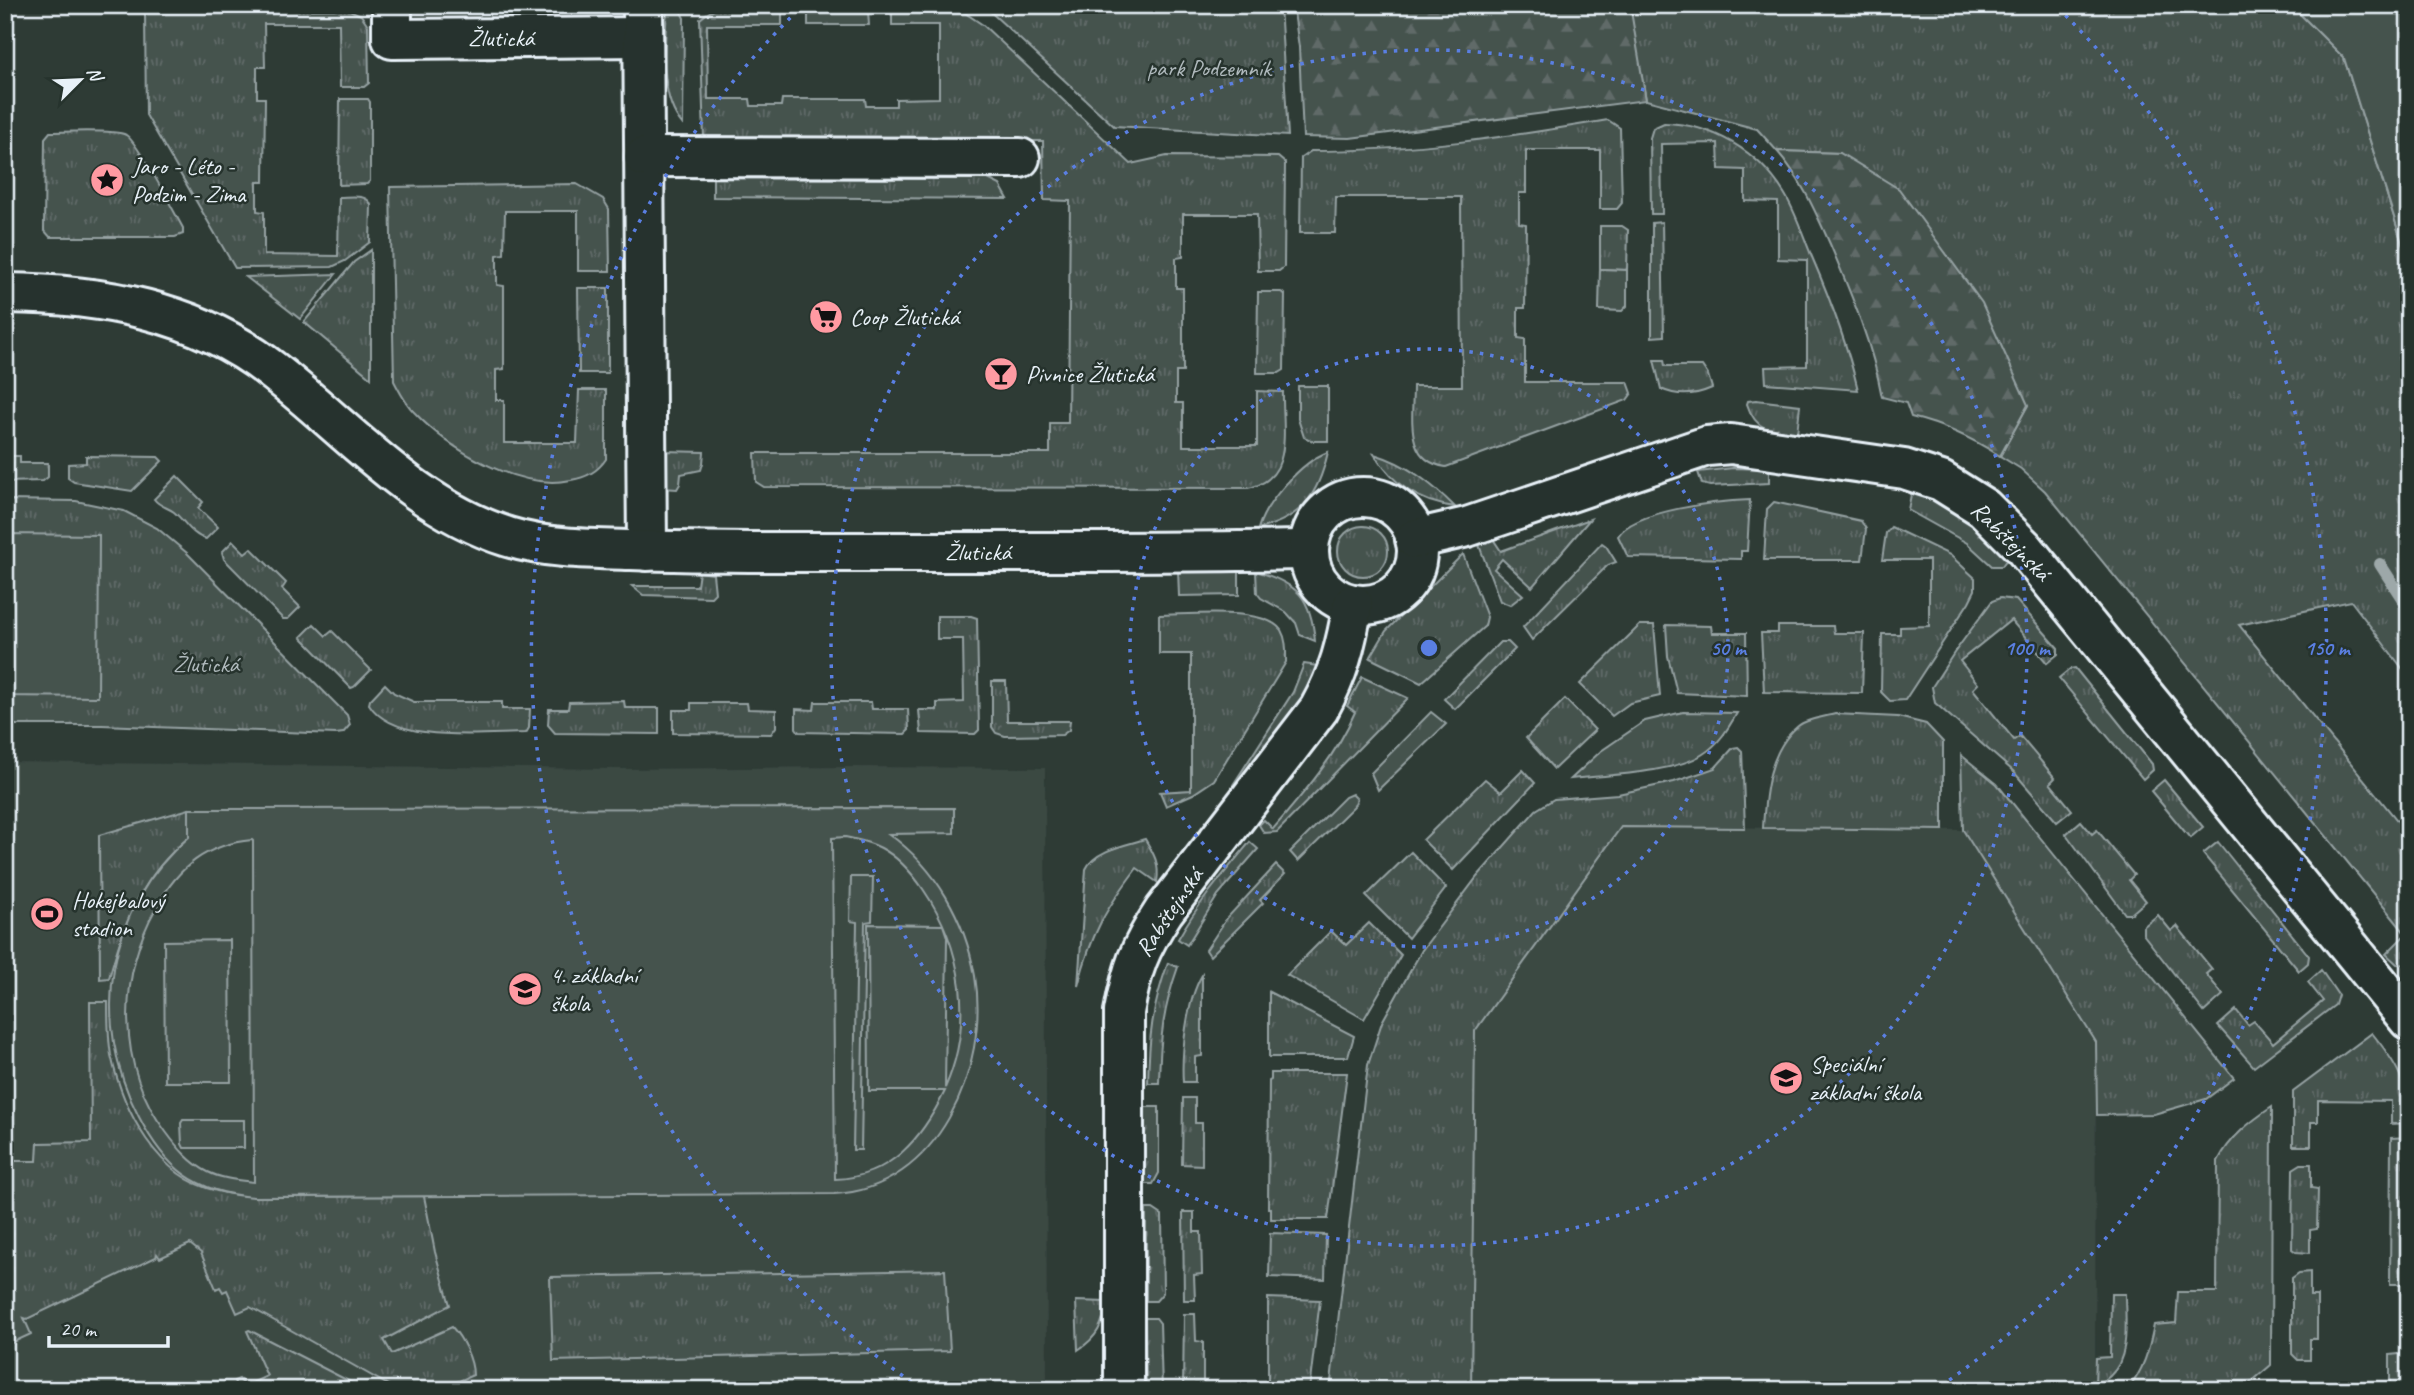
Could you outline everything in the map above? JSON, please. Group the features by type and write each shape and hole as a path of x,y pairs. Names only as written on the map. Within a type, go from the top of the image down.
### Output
{"street":[{"name":"Žlutická","path":"392,5 392,39 643,21 647,551"},
{"path":"644,157 1020,158"},
{"name":"Žlutická","path":"5,293 53,293 113,301 153,310 193,324 271,369 387,469 418,491 470,522 529,542 583,549 647,551 1309,550"},
{"name":"Rabštejnská","path":"1415,539 1467,527 1707,446 1731,444 1904,469 1941,481 1984,508 2024,548 2403,1000"},
{"path":"1353,498 1374,498 1393,506 1407,520 1415,539 1417,549 1410,577 1398,592 1372,605 1353,604 1335,598 1321,585 1312,568 1309,550 1312,532 1322,516 1337,504 1353,498"},
{"name":"Rabštejnská","path":"1124,1390 1124,1012 1130,974 1145,939 1164,911 1320,709 1342,663 1353,604"}],"shaded area":[{"name":"4. základní škola","path":"5,762 618,769 1045,768 1047,1389 5,1390"},
{"name":"Speciální základní škola","path":"1621,826 1963,830 2096,1042 2095,1390 1471,1390 1475,1030"}],"green space":[{"path":"672,5 679,8 684,18 683,125 675,113 666,85 667,9"},
{"name":"park Podzemník","path":"983,5 1280,5 1288,136 1114,126"},
{"path":"1293,5 1630,5 1646,100 1350,138 1303,137 1299,47"},
{"path":"1628,5 2291,5 2344,58 2409,265 2409,677 2351,601 2239,625 2409,835 2409,965 2397,964 2386,954 2406,934 2045,491 2021,469 2000,456 2028,405 1840,153 1777,151 1757,129 1646,100"},
{"path":"2291,5 2409,5 2409,265 2344,58"},
{"path":"738,6 782,7 782,25 707,25 708,99 750,99 751,106 781,106 782,99 865,99 866,106 896,106 896,99 939,98 939,25 892,25 892,8 945,6 965,13 983,25 1131,164 1167,156 1278,157 1285,163 1284,267 1279,271 1258,271 1257,214 1183,214 1183,257 1176,258 1176,288 1183,288 1183,372 1176,372 1176,403 1183,403 1183,446 1257,446 1257,391 1283,392 1283,450 1273,474 1263,483 1248,488 764,487 756,482 755,453 1050,453 1050,423 1068,423 1070,201 1044,200 1043,141 704,138 700,19 708,13"},
{"path":"816,7 865,7 869,25 808,25 808,10"},
{"path":"347,9 361,15 368,25 369,83 364,87 340,87 339,24 264,24 265,67 257,67 257,98 265,98 264,182 257,182 257,211 264,212 264,255 338,256 339,197 362,197 371,205 370,242 345,261 332,267 235,268 146,115 145,12"},
{"path":"340,99 368,99 370,102 370,181 367,184 339,185"},
{"path":"1608,120 1620,128 1622,203 1617,209 1600,209 1600,150 1526,150 1526,193 1519,193 1519,223 1526,224 1525,308 1518,308 1518,338 1525,339 1525,382 1628,382 1632,393 1627,400 1446,467 1433,463 1423,456 1414,436 1413,386 1462,386 1461,197 1336,197 1335,233 1300,233 1301,158 1311,151 1386,149 1460,142"},
{"path":"1664,123 1699,128 1732,143 1761,164 1784,193 1826,290 1844,339 1858,390 1766,383 1765,367 1807,366 1807,260 1778,259 1778,202 1745,201 1745,170 1719,169 1718,143 1661,144 1662,214 1651,214 1650,138 1653,128"},
{"path":"101,131 126,135 156,178 183,228 183,234 175,237 50,237 44,230 45,138 50,132"},
{"path":"1777,151 1840,153 1899,189 1982,303 2028,405 2000,456 1957,433 1911,417 1906,403 1882,397 1867,338 1830,244 1800,184"},
{"path":"713,178 988,179 1000,185 1008,199 713,197"},
{"path":"577,184 603,199 609,209 610,271 578,271 578,211 505,211 504,254 497,255 497,285 504,286 504,369 496,370 496,400 504,400 504,443 577,443 579,390 606,390 606,459 586,476 551,482 508,473 466,453 446,440 411,409 394,381 390,187"},
{"path":"1662,222 1664,336 1652,337 1652,223"},
{"path":"1600,226 1622,226 1628,230 1627,270 1600,269"},
{"path":"371,250 371,378 304,322 354,262"},
{"path":"1600,269 1627,270 1627,306 1622,311 1599,310"},
{"path":"336,274 300,319 246,277"},
{"path":"578,288 608,288 608,373 579,373"},
{"path":"1258,292 1285,294 1284,370 1279,373 1257,373"},
{"path":"1654,360 1664,360 1665,366 1702,366 1712,388 1686,394 1661,389"},
{"path":"1298,386 1328,386 1328,441 1313,441 1304,437 1298,419"},
{"path":"1748,401 1800,405 1797,434 1780,433 1760,425 1750,413 1747,404"},
{"path":"663,451 704,452 701,470 681,474 677,489 663,488"},
{"path":"1328,452 1319,481 1306,503 1286,519 1258,529 1268,507 1296,473"},
{"path":"1374,454 1418,475 1455,507 1430,501 1408,491 1390,475"},
{"path":"5,456 20,456 20,463 48,463 48,477 43,481 5,482"},
{"path":"86,456 158,457 162,461 132,491 74,482 68,478 68,464 86,463"},
{"path":"1733,468 1769,469 1769,483 1710,486 1702,484 1698,472"},
{"path":"177,476 203,502 198,508 218,527 206,539 196,535 174,512 154,499"},
{"path":"1912,489 1953,508 2011,553 2002,566 1992,566 1967,543 1908,510"},
{"path":"5,500 76,501 124,511 157,528 187,553 347,715 350,725 343,733 336,734 102,725 5,725"},
{"path":"1750,500 1747,551 1741,551 1741,559 1628,557 1618,536 1627,527 1659,513 1719,502"},
{"path":"1774,502 1861,521 1866,529 1862,560 1764,560 1767,509"},
{"path":"1590,519 1532,587 1502,559 1494,569 1523,595 1510,605 1500,601 1479,545 1493,539 1501,551"},
{"path":"1363,526 1381,533 1388,551 1381,569 1363,576 1345,569 1338,551 1345,533"},
{"path":"1891,527 1950,555 1975,578 1975,590 1905,700 1890,701 1881,692 1882,634 1900,634 1900,627 1929,626 1929,560 1882,560 1886,533"},
{"path":"5,534 99,535 98,697 5,696"},
{"path":"233,541 245,553 251,548 286,583 282,589 300,607 288,619 283,619 224,559 222,552"},
{"path":"1602,543 1616,562 1608,565 1532,640 1523,627"},
{"path":"1463,554 1487,617 1485,626 1421,683 1370,658 1386,631"},
{"path":"1178,569 1239,569 1239,595 1179,596"},
{"path":"1256,571 1282,581 1300,594 1310,613 1315,641 1300,635 1296,623 1286,612 1261,598 1257,593"},
{"path":"699,572 713,574 715,593 711,597 643,595 632,586 697,586"},
{"path":"2000,598 2016,600 2058,648 2058,654 2047,663 2011,620 1960,661 1978,684 1973,689 2014,740 2020,736 2055,778 2050,783 2072,810 2057,822 2013,771 1935,703 1932,687 1992,601"},
{"path":"1224,614 1259,618 1272,622 1281,630 1286,650 1286,662 1214,780 1193,794 1166,806 1160,792 1191,790 1191,654 1159,654 1159,615"},
{"path":"937,616 977,618 979,730 975,734 921,733 919,710 937,710 937,703 964,702 963,639 937,639"},
{"path":"314,624 326,636 332,631 371,670 354,687 351,688 301,637"},
{"path":"1640,625 1654,625 1660,696 1630,703 1612,716 1580,684"},
{"path":"1666,625 1711,626 1712,633 1746,633 1747,696 1677,693 1668,656"},
{"path":"1778,626 1833,626 1834,633 1864,633 1862,693 1764,692 1761,633 1778,633"},
{"path":"1500,642 1508,642 1515,649 1455,709 1444,699"},
{"path":"1304,664 1318,666 1310,689 1237,797 1233,785 1293,692"},
{"path":"2075,668 2152,764 2153,770 2143,779 2059,678"},
{"path":"1362,677 1408,698 1277,832 1264,833 1259,825 1264,820 1273,829 1308,788 1339,744 1355,712 1347,706"},
{"path":"992,681 1006,681 1007,721 1070,721 1069,730 1062,735 1005,736 996,733 992,727"},
{"path":"385,684 394,693 414,702 502,702 502,709 530,709 529,728 526,733 464,735 419,731 398,726 381,717 369,704"},
{"path":"1565,699 1595,730 1554,769 1526,738"},
{"path":"624,701 625,708 659,708 659,734 555,733 548,725 549,709 568,709 569,702"},
{"path":"815,702 871,702 872,709 908,709 909,730 905,734 799,732 796,728 796,709 814,710"},
{"path":"691,703 747,703 748,709 776,710 776,727 771,734 673,733 673,710 691,710"},
{"path":"1431,712 1446,724 1378,790 1371,773"},
{"path":"1683,712 1737,713 1714,746 1691,760 1640,772 1571,779 1601,751 1645,721"},
{"path":"1835,714 1898,717 1926,724 1943,742 1943,830 1763,828 1770,773 1781,747 1801,724"},
{"path":"1738,747 1742,751 1745,828 1621,827 1475,1031 1471,1390 1330,1390 1368,1065 1382,1022 1422,950 1477,877 1536,810 1554,799 1618,794 1674,782 1715,768 1733,748"},
{"path":"1961,755 1997,784 2234,1078 2206,1099 2154,1114 2097,1115 2096,1042 1963,830"},
{"path":"1523,770 1535,783 1453,870 1423,840 1485,779 1501,792"},
{"path":"2164,780 2203,827 2190,838 2151,791"},
{"path":"1352,794 1357,799 1354,806 1298,861 1290,852 1345,797"},
{"path":"954,808 954,833 889,834 921,863 946,896 956,915 970,955 978,1011 974,1048 964,1084 949,1118 928,1147 902,1171 871,1187 834,1194 254,1197 215,1190 184,1175 149,1135 123,1081 114,1043 111,1005 114,968 124,931 139,897 161,865 189,837 189,809","holes":["845,837 868,843 893,856 919,883 943,925 868,924 869,1091 945,1091 926,1124 902,1152 873,1171 855,1177 835,1179 832,838","253,841 254,1182 224,1178 208,1172 190,1159 170,1138 150,1106 138,1079 128,1020 135,962 144,933 165,892 184,869 208,852 236,842","944,928 955,960 960,986 959,1038 945,1088 947,937"]},
{"path":"189,809 189,837 147,883 121,937 109,978 100,979 99,835"},
{"path":"2081,821 2092,834 2097,830 2134,875 2129,880 2146,901 2131,914 2125,914 2066,834"},
{"path":"1145,839 1156,859 1157,882 1137,868 1100,923 1078,986 1086,869 1096,857"},
{"path":"1250,842 1258,849 1218,895 1187,945 1178,939 1203,901"},
{"path":"2218,842 2309,956 2308,963 2299,971 2203,854"},
{"path":"1411,852 1446,888 1408,938 1366,896"},
{"path":"1276,865 1285,874 1260,900 1263,903 1210,956 1206,950 1227,918"},
{"path":"851,877 873,877 872,921 865,922 861,1150 853,1150 857,922 850,921"},
{"path":"2158,915 2171,931 2177,926 2212,969 2206,974 2223,995 2204,1012 2143,934 2143,927"},
{"path":"1369,923 1401,955 1364,1019 1287,975 1331,931 1346,945"},
{"path":"230,940 231,1082 165,1082 164,941"},
{"path":"1168,963 1178,967 1163,1024 1159,1083 1148,1083 1152,1022"},
{"path":"2321,970 2338,995 2335,1005 2254,1067 2218,1026 2236,1010 2248,1025 2254,1021 2273,1043 2323,1001 2308,982"},
{"path":"1202,975 1202,1056 1195,1057 1195,1082 1183,1082 1186,1027 1192,998"},
{"path":"1269,992 1354,1036 1348,1057 1269,1057"},
{"path":"90,1002 108,1002 111,1055 124,1098 134,1119 160,1157 196,1184 217,1191 262,1197 424,1196 435,1252 450,1305 384,1340 392,1354 452,1327 466,1349 473,1375 438,1390 397,1390 250,1307 237,1313 227,1290 223,1292 220,1287 216,1289 201,1253 190,1244 160,1258 157,1254 156,1257 27,1319 24,1318 31,1334 5,1346 5,1161 37,1161 38,1143 91,1142"},
{"path":"2372,1033 2400,1074 2407,1096 2409,1123 2391,1124 2391,1101 2318,1100 2318,1122 2311,1122 2311,1146 2293,1146 2293,1092"},
{"path":"1271,1073 1347,1073 1328,1219 1271,1219 1271,1208 1268,1208"},
{"path":"1183,1098 1195,1098 1195,1123 1202,1123 1202,1165 1182,1164"},
{"path":"1144,1107 1159,1107 1159,1173 1153,1184 1145,1184"},
{"path":"2272,1107 2271,1365 2242,1390 2127,1390 2142,1367 2154,1325 2176,1323 2178,1292 2217,1292 2218,1161 2242,1130"},
{"path":"183,1120 244,1120 244,1148 184,1148 181,1123"},
{"path":"2409,1137 2409,1284 2390,1284 2391,1138"},
{"path":"2301,1164 2311,1164 2311,1188 2318,1189 2317,1229 2310,1230 2310,1253 2292,1249 2293,1169"},
{"path":"1146,1209 1153,1209 1162,1215 1163,1293 1156,1301 1146,1301"},
{"path":"1183,1212 1194,1212 1194,1232 1201,1232 1202,1274 1194,1275 1195,1300 1184,1300"},
{"path":"1270,1233 1326,1235 1325,1279 1269,1277"},
{"path":"945,1270 950,1351 553,1361 550,1277"},
{"path":"2310,1272 2310,1296 2317,1296 2317,1339 2310,1339 2310,1360 2298,1360 2292,1354 2292,1278 2299,1273"},
{"path":"2111,1294 2125,1294 2124,1348 2117,1368 2095,1384 2096,1358 2110,1357"},
{"path":"1268,1298 1320,1300 1309,1390 1268,1390"},
{"path":"1076,1301 1106,1302 1098,1330 1078,1350"},
{"path":"1184,1314 1195,1314 1196,1341 1203,1342 1203,1384 1195,1384 1195,1390 1183,1390"},
{"path":"1145,1318 1156,1318 1160,1323 1162,1390 1146,1390"},
{"path":"247,1331 366,1390 238,1390 234,1381 239,1379 245,1386 267,1376"},
{"path":"2408,1353 2409,1390 2390,1390 2390,1355"}],"waterway":[{"path":"2380,564 2409,609"}],"place":[{"name":"Jaro - Léto - Podzim - Zima","path":"107,180"},
{"name":"Coop Žlutická","path":"826,317"},
{"name":"Pivnice Žlutická","path":"1001,374"},
{"name":"Hokejbalový stadion","path":"47,914"},
{"name":"4. základní škola","path":"525,989"},
{"name":"Speciální základní škola","path":"1786,1078"}]}
